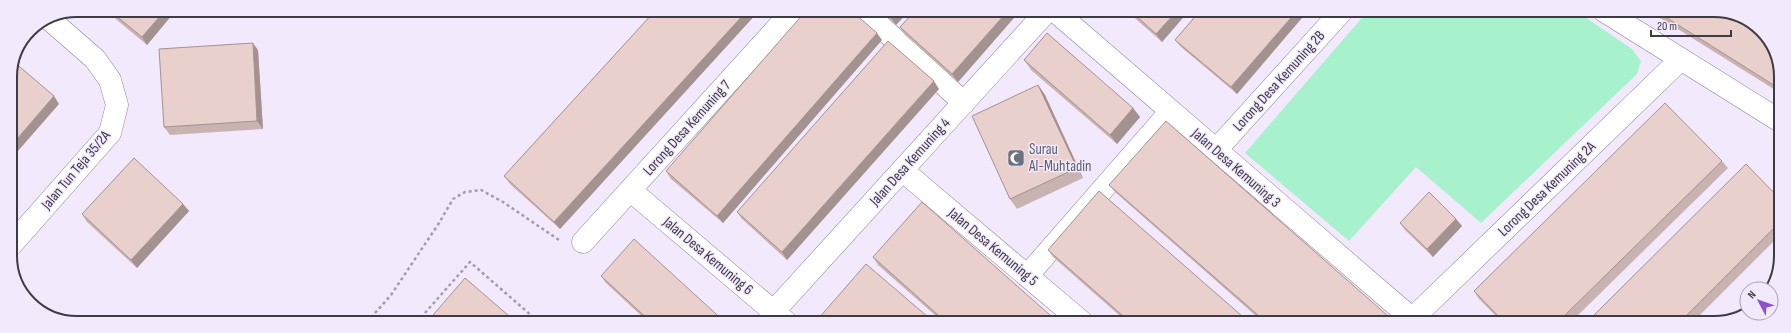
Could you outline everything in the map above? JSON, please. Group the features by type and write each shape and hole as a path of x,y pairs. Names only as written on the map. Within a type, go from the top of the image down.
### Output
{"street":[{"name":"Lorong Desa Kemuning 7","path":"583,242 787,17"},
{"path":"870,17 964,102"},
{"name":"Jalan Desa Kemuning 4","path":"781,316 902,170 1041,17"},
{"name":"Jalan Desa Kemuning 3","path":"1062,17 1409,316"},
{"name":"Lorong Desa Kemuning 2B","path":"1216,150 1337,17"},
{"path":"1614,17 1774,117"},
{"name":"Jalan Tun Teja 35/2A","path":"17,238 110,133 117,105 110,80 96,59 53,22"},
{"name":"Lorong Desa Kemuning 2A","path":"1420,316 1682,59"},
{"path":"1027,276 1171,111"},
{"name":"Jalan Desa Kemuning 5","path":"902,170 1075,316"},
{"name":"Jalan Desa Kemuning 6","path":"630,190 779,316"}],"path":[{"path":"372,316 391,295 439,223 453,199 465,192 481,190 503,202 566,246 583,242"},
{"path":"422,316 470,262 533,316"}],"green space":[{"path":"1363,17 1585,17 1632,49 1641,61 1637,74 1481,223 1416,167 1349,241 1245,153"}],"building":[{"path":"117,17 159,17 142,37"},
{"path":"649,17 741,17 554,222 504,176"},
{"path":"801,17 859,17 877,33 717,216 666,171"},
{"path":"909,17 1003,17 952,74 900,27"},
{"path":"1137,17 1171,17 1156,34"},
{"path":"1195,17 1292,17 1231,87 1175,40"},
{"path":"1666,17 1714,17 1730,19 1741,23 1754,32 1766,47 1773,65 1774,85"},
{"path":"1047,33 1133,108 1110,135 1024,60"},
{"path":"888,41 934,81 782,252 737,212"},
{"path":"253,43 257,121 164,127 159,49"},
{"path":"18,65 54,96 17,139"},
{"path":"1038,85 1077,168 1010,199 972,116"},
{"path":"1665,103 1722,161 1564,316 1498,316 1474,291"},
{"path":"1166,121 1388,316 1259,316 1109,185"},
{"path":"134,158 183,204 131,260 82,214"},
{"path":"1746,164 1774,193 1774,228 1686,316 1593,316"},
{"path":"1099,191 1242,316 1123,316 1048,250"},
{"path":"1429,192 1456,219 1427,249 1400,223"},
{"path":"922,202 1051,316 939,316 873,257"},
{"path":"634,239 718,316 644,316 601,276"},
{"path":"866,264 927,316 821,316"},
{"path":"465,278 509,316 432,316"}],"place":[{"name":"Surau Al-Muhtadin","path":"1016,158"}]}
